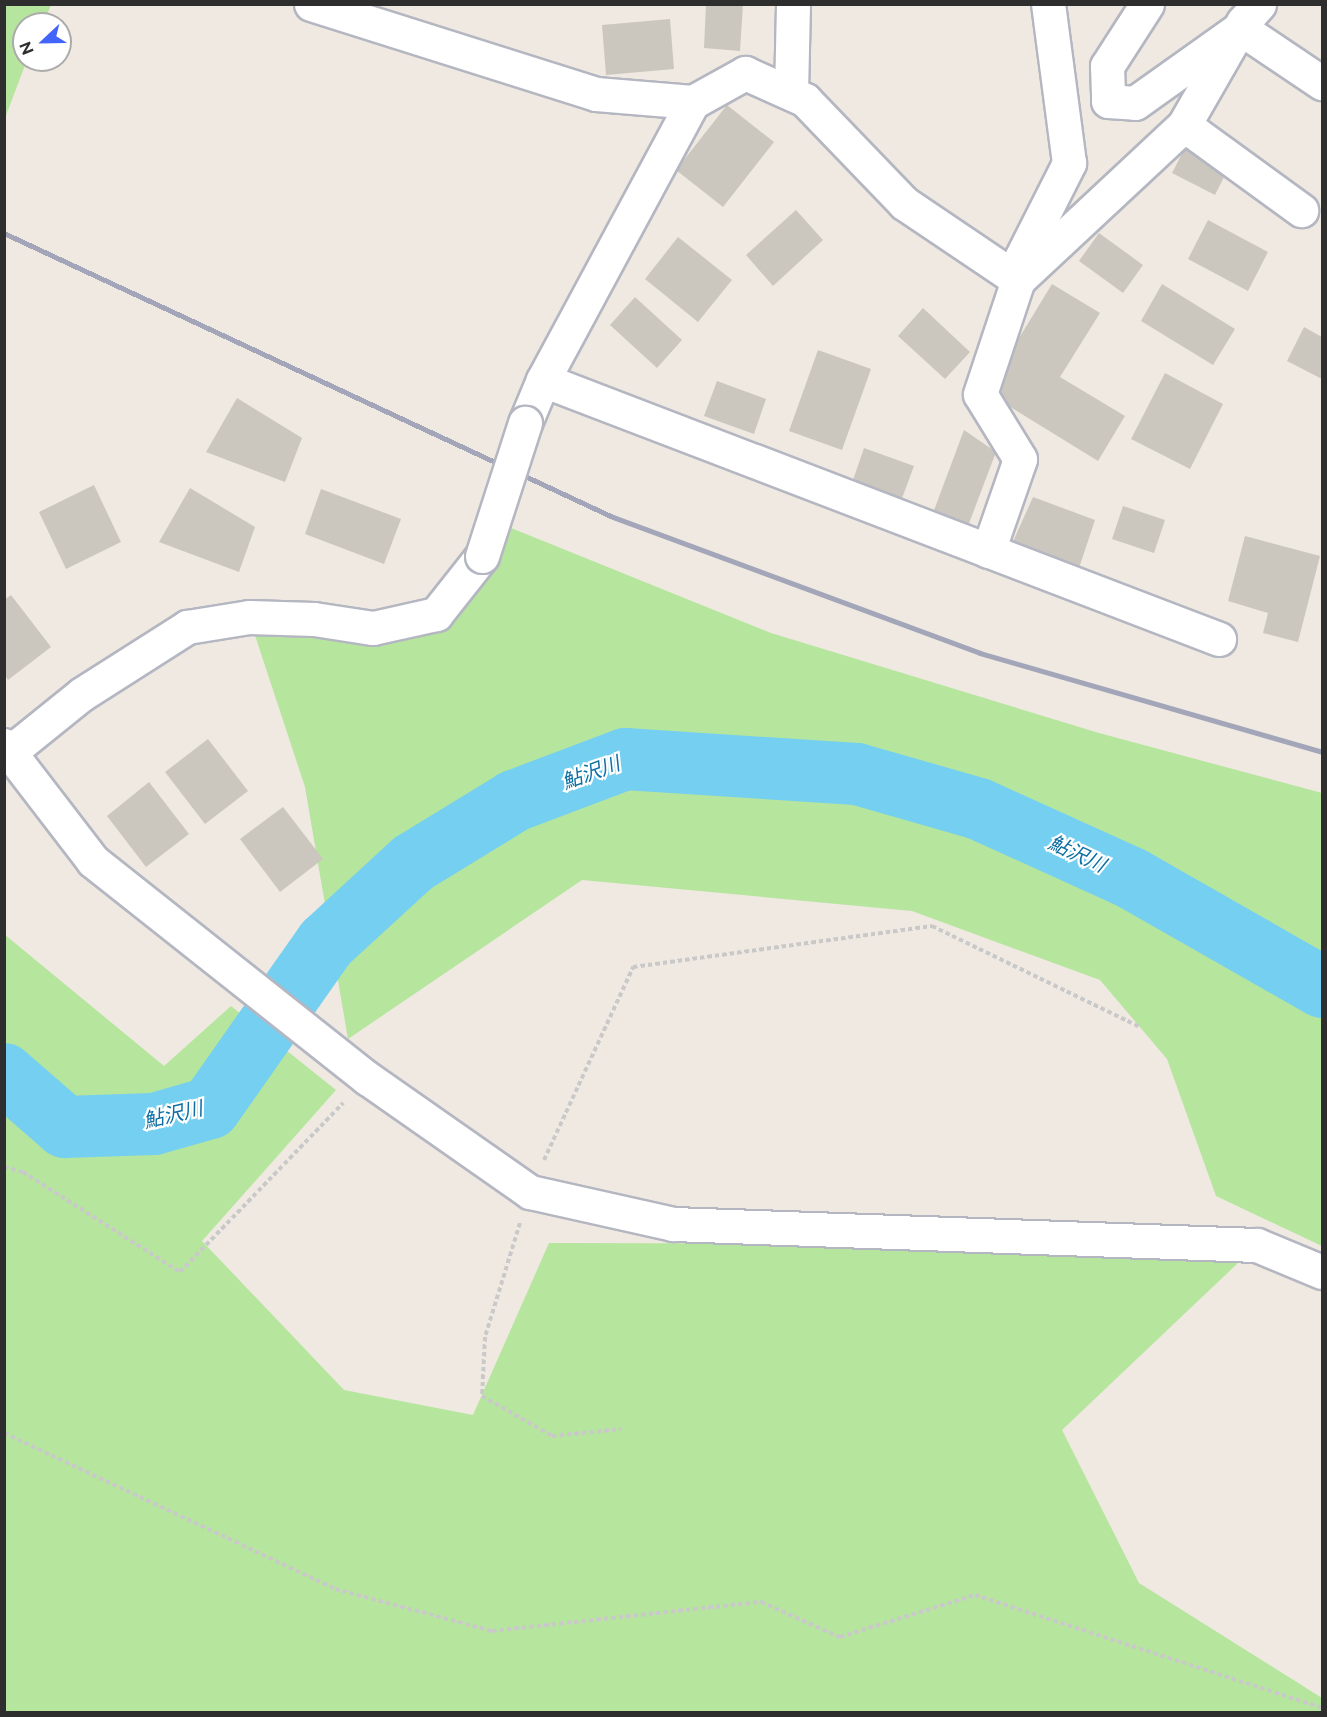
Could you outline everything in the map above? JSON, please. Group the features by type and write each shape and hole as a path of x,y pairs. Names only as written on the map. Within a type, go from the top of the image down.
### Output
{"street":[{"path":"311,4 596,94 693,102"},
{"path":"791,93 793,4"},
{"path":"988,551 1020,459 980,394 1015,278 1069,163 1048,4"},
{"path":"1148,4 1107,66 1108,101 1135,103 1249,16"},
{"path":"1015,278 1184,125 1249,16"},
{"path":"1249,16 1323,83"},
{"path":"1015,278 903,203 805,99 745,73 693,102 543,380 525,423 482,556 436,614 373,628 314,620 249,617 188,627 81,694 7,748 93,861 248,981 367,1078 530,1192 673,1224 1257,1245 1323,1272"},
{"path":"1184,125 1301,210"},
{"path":"543,380 1219,639"}],"path":[{"path":"622,1429 552,1436 482,1396 485,1337 530,1192 633,967 932,926 1140,1027"},
{"path":"4,1167 23,1172 180,1272 367,1078"},
{"path":"4,1433 335,1589 492,1630 761,1602 840,1637 975,1595 1323,1708"}],"green space":[{"path":"5,4 51,5 48,12 12,12 12,72 22,72 5,118"},
{"path":"501,524 771,633 1099,733 1322,793 1322,1246 1216,1196 1167,1059 1100,980 912,911 582,880 348,1039 305,787 249,617 436,614"},
{"path":"4,934 164,1066 231,1006 336,1090 202,1241 344,1390 473,1415 549,1243 1257,1245 1062,1430 1139,1583 1322,1698 1322,1712 5,1712"}],"building":[{"path":"706,4 743,4 740,51 704,48"},
{"path":"670,19 674,69 606,75 602,25"},
{"path":"727,105 774,142 723,207 676,170"},
{"path":"1189,140 1232,161 1215,195 1172,173"},
{"path":"796,210 823,240 773,286 746,255"},
{"path":"1208,220 1268,252 1248,291 1188,259"},
{"path":"1099,233 1143,265 1123,293 1079,261"},
{"path":"678,237 732,280 698,322 645,279"},
{"path":"1052,284 1100,313 1060,377 1125,416 1098,461 986,392"},
{"path":"1162,284 1235,329 1213,365 1141,321"},
{"path":"635,297 682,340 657,368 610,325"},
{"path":"923,308 970,352 945,379 898,336"},
{"path":"1304,327 1322,337 1322,379 1287,361"},
{"path":"818,350 871,369 842,450 789,431"},
{"path":"1165,373 1223,404 1190,469 1131,439"},
{"path":"717,381 766,399 754,434 704,416"},
{"path":"237,398 302,438 285,482 206,452"},
{"path":"964,430 996,452 968,526 933,513"},
{"path":"864,448 914,466 901,501 852,483"},
{"path":"94,485 121,542 66,569 39,512"},
{"path":"190,488 255,527 239,572 159,542"},
{"path":"321,489 401,519 384,564 305,534"},
{"path":"1033,497 1095,520 1079,568 1011,546"},
{"path":"1123,506 1165,520 1154,553 1112,539"},
{"path":"1245,536 1320,556 1298,642 1263,633 1268,613 1228,601"},
{"path":"11,595 51,647 8,680 4,674 4,600"},
{"path":"208,739 248,791 205,824 165,772"},
{"path":"149,782 189,834 146,867 107,816"},
{"path":"283,807 323,859 280,892 240,839"}],"waterway":[{"name":"鮎沢川","path":"4,1074 65,1127 154,1124 210,1108 326,943 413,863 514,801 625,759 857,774 979,809 1133,879 1322,987"}],"railway":[{"path":"4,233 613,517 980,653 1322,752"}]}
